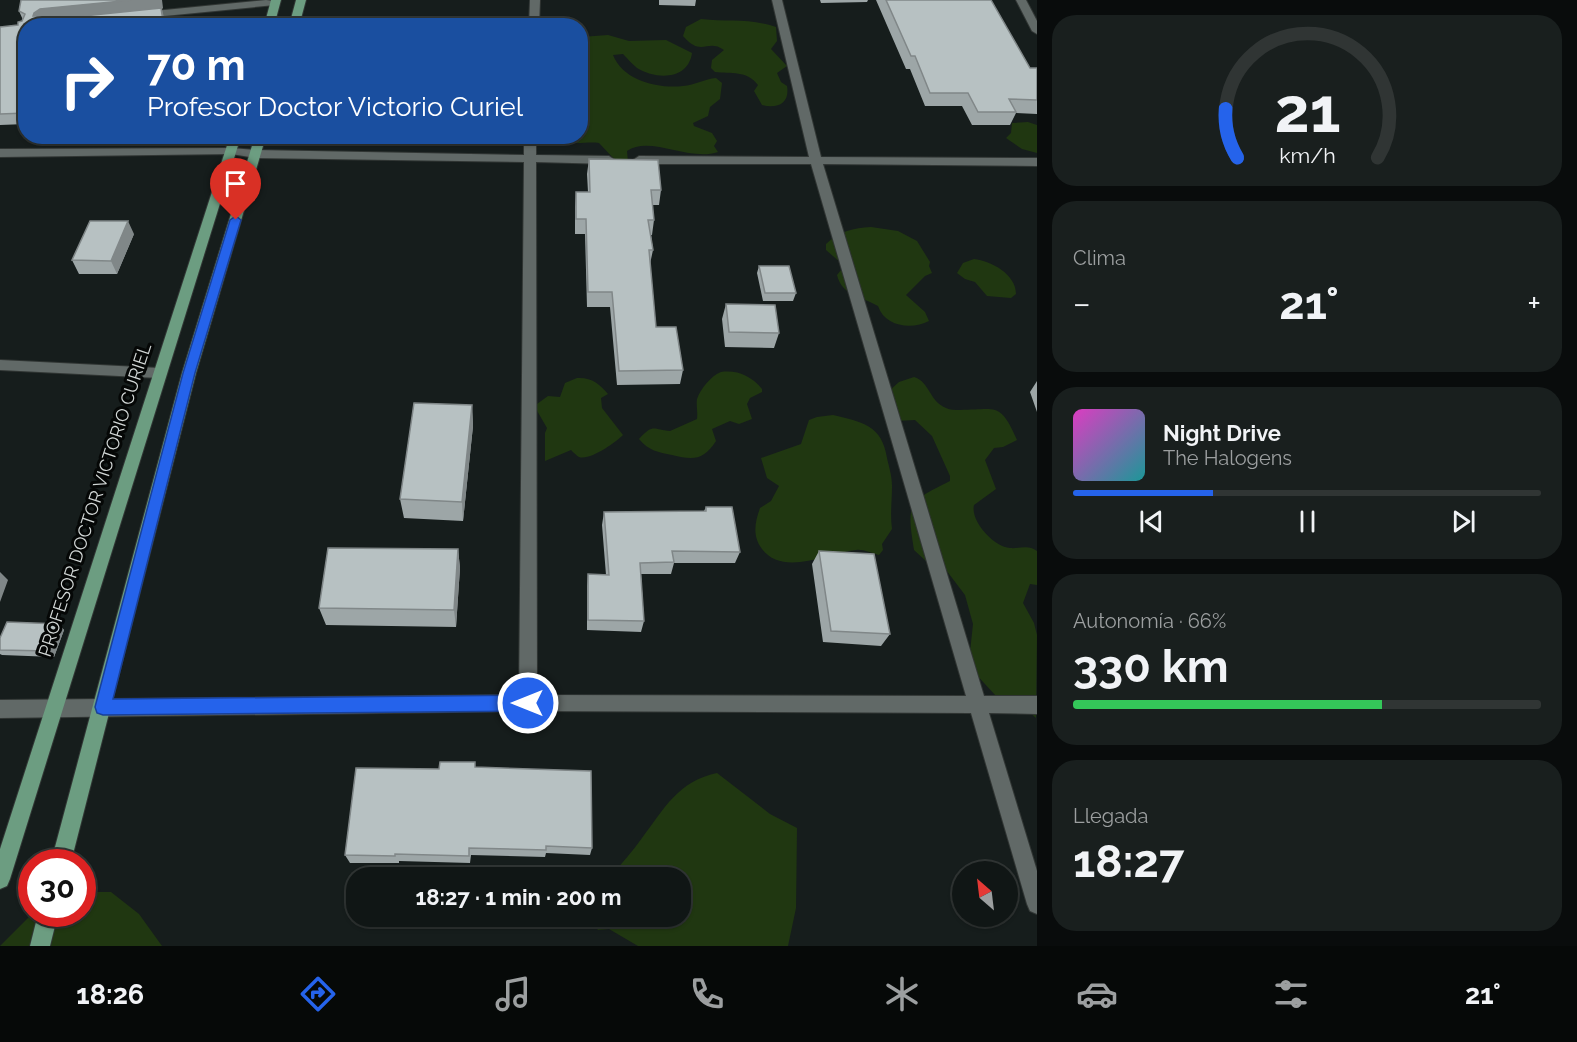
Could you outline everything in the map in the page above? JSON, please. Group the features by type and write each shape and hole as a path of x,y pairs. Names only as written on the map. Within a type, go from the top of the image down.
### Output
{"main road":[{"path":"296,18 301,0"},
{"path":"271,18 275,1"},
{"name":"PROFESOR DOCTOR VICTORIO CURIEL","path":"0,879 233,144"},
{"path":"65,849 189,373 259,144"},
{"path":"40,946 45,927"}],"street":[{"path":"534,0 534,18"},
{"path":"777,0 816,161 1037,904"},
{"path":"1021,0 1037,31"},
{"path":"137,16 275,1"},
{"path":"0,153 233,144 256,154 529,160 1037,162"},
{"path":"528,703 530,144"},
{"path":"0,365 159,373"},
{"path":"0,709 528,703 1037,705"}],"green space":[{"path":"701,19 748,21 776,27 777,41 771,49 787,66 777,73 781,82 787,86 785,101 773,106 762,105 754,91 758,85 754,80 744,75 715,72 711,68 712,60 724,50 713,46 695,46 683,36 686,27"},
{"path":"608,35 629,41 666,40 692,53 685,68 678,73 662,76 637,68 623,54 613,55 618,64 633,77 653,84 674,87 716,78 722,83 720,99 710,107 708,116 693,123 694,126 712,133 717,141 714,146 718,152 695,154 658,147 636,147 627,151 628,162 615,160 599,143 588,143 588,36"},
{"path":"1028,122 1037,125 1037,153 1022,149 1006,138 1011,133 1012,123"},
{"path":"871,227 898,231 917,241 930,262 932,273 925,276 906,295 925,312 929,321 915,325 900,325 887,318 878,306 848,292 843,287 837,275 841,270 841,263 826,250 826,244 847,231"},
{"path":"974,259 988,262 1007,275 1012,280 1016,294 1011,298 987,296 975,282 957,273 963,263"},
{"path":"721,372 744,375 762,389 762,392 750,398 747,404 752,419 739,424 730,421 712,429 716,441 702,456 692,458 658,452 650,449 639,439 651,429 670,431 697,419 699,395 710,379"},
{"path":"914,377 923,383 940,405 948,409 989,409 1001,413 1017,440 1003,447 994,448 985,460 996,489 974,505 974,511 984,532 997,543 1004,547 1027,547 1037,551 1037,585 1030,584 1023,603 1034,623 1037,635 1036,718 1013,698 996,696 973,671 970,652 973,624 965,595 943,566 927,562 914,550 910,522 914,505 918,499 950,481 950,476 932,436 915,420 896,421 889,391 899,382"},
{"path":"577,378 595,382 608,394 601,398 602,408 623,435 590,456 579,457 571,450 545,461 547,428 536,409 537,404 548,396 560,397 565,383"},
{"path":"833,415 862,423 881,438 892,482 892,529 882,544 883,550 879,555 856,550 794,562 771,557 759,544 756,524 760,508 771,501 779,486 767,478 761,458 801,444 809,420"},
{"path":"717,773 770,814 797,828 796,908 788,946 638,946 609,929 598,930 596,927 691,927 691,867 618,867 673,798 692,782"},
{"path":"96,892 111,892 139,914 162,946 0,946 19,927 96,927"}],"building":[{"path":"21,0 132,0 40,9 33,16 74,17 161,8 163,18 23,18 25,14 19,11"},
{"path":"886,0 991,0 1030,68 1037,68 1037,100 1009,99 1016,112 978,112 968,93 930,93 915,56 911,56"},
{"path":"18,25 18,113 0,114 0,27"},
{"path":"589,159 658,160 661,190 651,190 654,220 648,220 653,250 649,250 656,327 676,327 683,370 619,371 612,292 588,292 586,219 576,219 576,192 590,192"},
{"path":"90,221 128,221 111,261 72,260"},
{"path":"759,266 789,266 796,293 765,293"},
{"path":"726,304 775,305 779,333 729,332"},
{"path":"414,403 472,405 462,502 400,499"},
{"path":"706,507 732,507 740,552 672,551 674,562 640,563 644,621 588,620 588,574 609,575 604,512 706,511"},
{"path":"328,548 458,549 454,610 319,608"},
{"path":"819,551 874,554 890,634 831,631"},
{"path":"7,622 59,624 49,651 0,650 0,638"},
{"path":"440,762 475,762 475,767 591,771 592,848 546,846 546,850 469,848 469,856 345,855 356,768 439,769"}],"route":[{"path":"236,220 189,373 103,707 528,703"}]}
